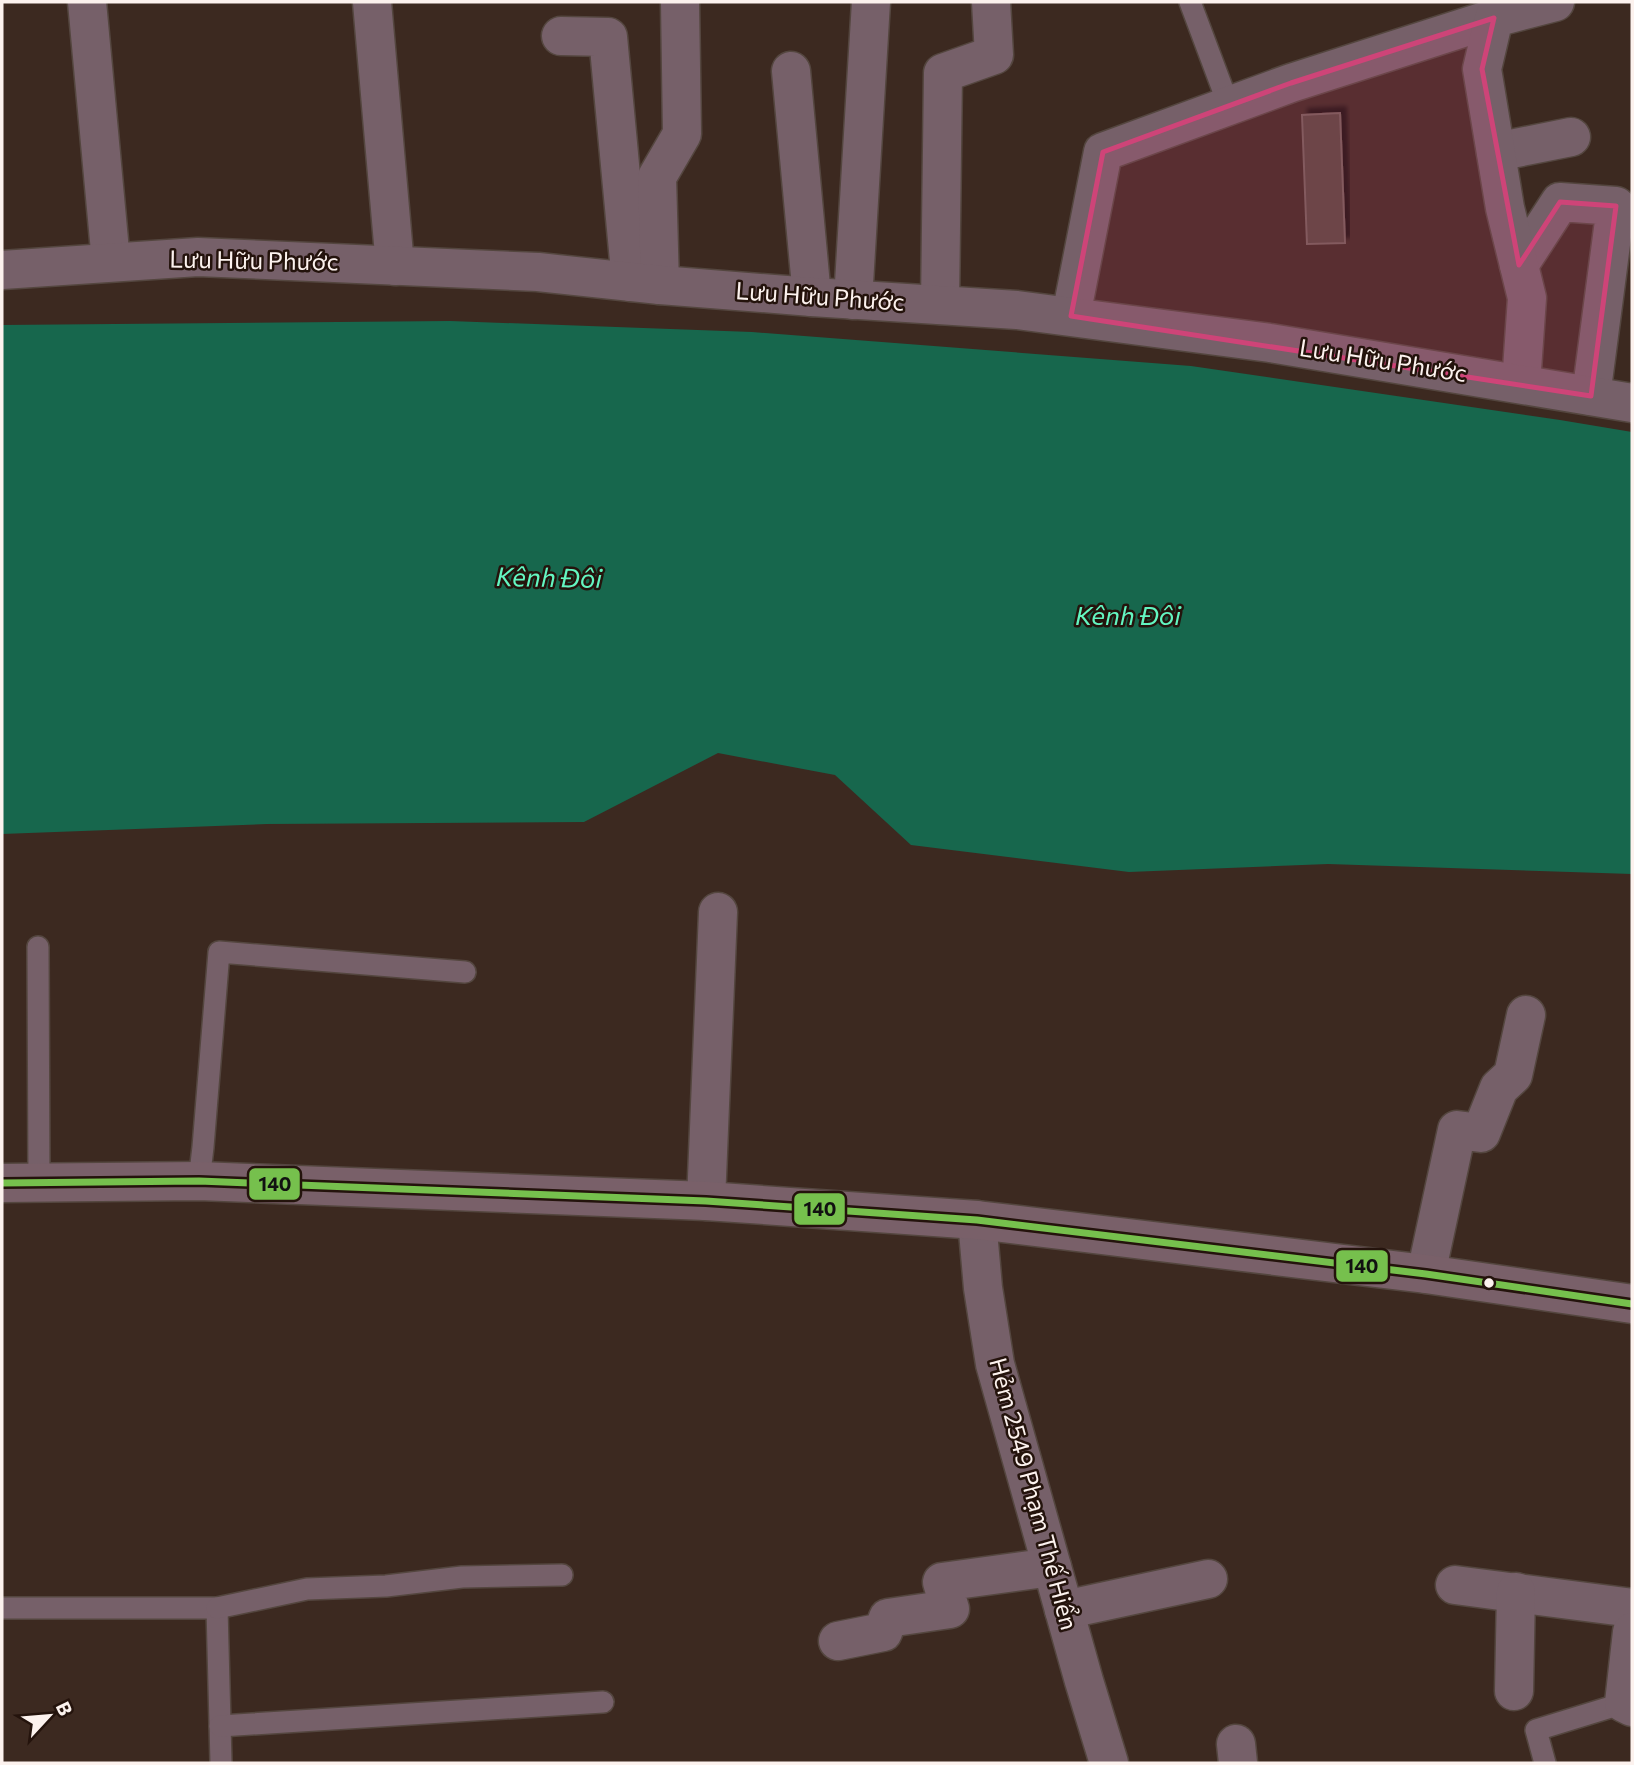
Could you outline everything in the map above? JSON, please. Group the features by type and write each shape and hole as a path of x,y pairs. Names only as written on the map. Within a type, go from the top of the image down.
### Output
{"main road":[{"path":"2,1183 199,1181 706,1201 977,1220 1426,1273 1632,1304"}],"street":[{"path":"87,2 111,262"},
{"path":"342,2 373,16 395,266"},
{"path":"645,283 657,177 682,134 680,2"},
{"path":"853,300 871,2"},
{"path":"940,305 943,73 994,55 991,2"},
{"path":"1071,316 1103,152 1291,83 1494,18 1555,2"},
{"path":"1494,18 1482,69 1505,208 1527,298 1521,384"},
{"path":"561,36 608,37 645,283"},
{"path":"791,71 812,297"},
{"path":"1496,152 1571,138"},
{"path":"1519,265 1560,202 1616,206 1591,396"},
{"name":"Lưu Hữu Phước","path":"2,270 198,257 538,272 812,297 1017,310 1270,343 1632,403"},
{"path":"706,1201 718,912"},
{"path":"1426,1273 1457,1130 1481,1133 1499,1088 1513,1075 1526,1014"},
{"name":"Hẻm 2549 Phạm Thế Hiển","path":"977,1220 983,1288 995,1364 1109,1763"},
{"path":"838,1641 883,1632 888,1618 950,1609 942,1582 1052,1567"},
{"path":"1064,1609 1208,1579"},
{"path":"1455,1585 1632,1608"},
{"path":"1514,1691 1516,1592"},
{"path":"1628,1705 1632,1632"}],"lane":[{"path":"1190,2 1229,106"},
{"path":"38,947 39,1183"},
{"path":"199,1181 219,952 465,972"},
{"path":"2,1608 217,1608 307,1589 386,1586 462,1577 562,1575"},
{"path":"217,1608 221,1763"},
{"path":"220,1726 603,1702"},
{"path":"1545,1763 1536,1730 1628,1705"}],"highlighted area":[{"path":"1494,18 1482,69 1519,265 1560,202 1616,206 1591,396 1071,316 1103,152 1291,83"}],"water":[{"name":"Kênh Đôi","path":"450,321 752,332 1191,366 1632,432 1632,874 1328,864 1129,872 911,845 835,775 718,753 584,822 267,824 2,834 2,325"}],"building":[{"path":"1340,113 1345,243 1307,244 1302,115"}],"transit line":[{"name":"140","path":"2,1183 199,1181 706,1201 977,1220 1426,1274 1632,1304"}]}
